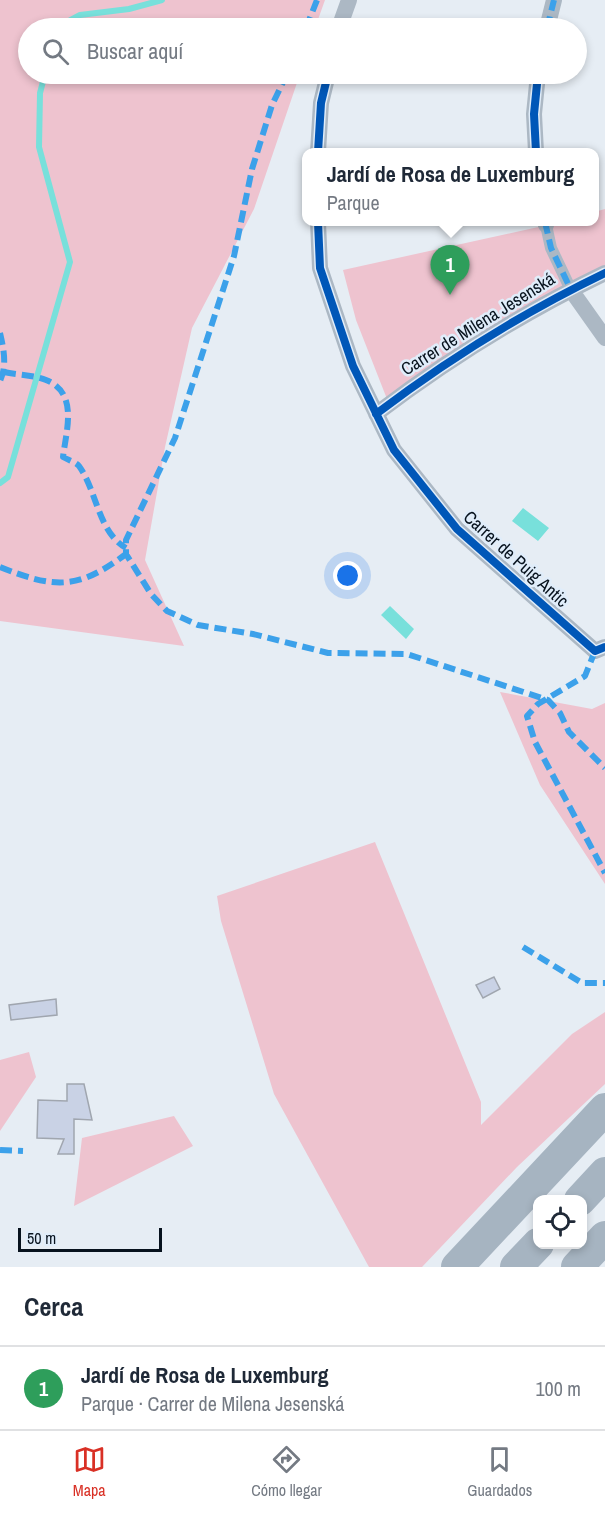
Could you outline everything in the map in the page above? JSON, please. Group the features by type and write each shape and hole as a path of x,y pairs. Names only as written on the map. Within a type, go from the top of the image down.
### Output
{"highway":[{"path":"457,1267 605,1109"},
{"path":"585,1195 605,1173"},
{"path":"577,1267 605,1237"},
{"path":"516,1267 534,1249"}],"street":[{"path":"343,18 349,0"},
{"path":"550,18 554,0"},
{"path":"318,148 321,103 326,84"},
{"path":"536,148 534,114 537,84"},
{"name":"Carrer de Puig Antic","path":"318,226 320,268 352,366 394,450 457,529 600,649"},
{"path":"546,226 551,248 571,290 605,338"},
{"name":"Carrer de Milena Jesenská","path":"376,414 437,368 571,290 605,273"}],"shaded area":[{"path":"0,0 325,0 319,18 18,18 18,84 297,84 254,209 192,328 165,447 145,560 184,646 0,621"},
{"path":"605,209 605,266 387,399 356,320 343,270 543,226 599,226 599,211"},
{"path":"500,692 592,709 605,703 605,884 540,785"},
{"path":"375,842 481,1102 481,1125 572,1034 605,1012 605,1084 517,1167 422,1267 369,1267 274,1094 221,921 217,896"},
{"path":"29,1052 36,1077 0,1131 0,1060"},
{"path":"174,1116 193,1146 74,1206 82,1138"}],"water":[{"path":"523,508 549,528 538,541 512,521"},
{"path":"390,606 414,629 406,639 381,615"}],"building":[{"path":"494,977 500,989 483,998 476,985"},
{"path":"56,999 57,1015 11,1020 9,1005"},
{"path":"67,1084 84,1084 92,1120 74,1119 74,1154 58,1154 64,1139 37,1138 38,1100 67,1101"}],"waterway":[{"path":"74,18 80,15 129,9 162,0"},
{"path":"0,483 8,477 70,262 39,147 40,93 42,84"}],"marked path":[{"path":"310,18 317,0"},
{"path":"550,18 554,0"},
{"path":"282,84 272,105 252,169 234,256 175,438 126,540 126,554 151,594 167,611 198,625 253,634 328,653 407,654 548,700 560,713 569,732 605,768"},
{"path":"546,226 551,248 571,290"},
{"path":"0,333 4,352 0,381"},
{"path":"4,372 46,380 63,394 68,414 63,457 79,466 109,532 126,548"},
{"path":"0,567 36,579 66,582 80,580 94,574 126,554"},
{"path":"595,651 585,676 538,704 527,716 535,742 605,873"},
{"path":"523,947 582,983 605,983"},
{"path":"0,1150 23,1151"}],"cycle path":[{"path":"318,148 321,103 326,84"},
{"path":"536,148 534,114 537,84"},
{"path":"318,226 320,268 353,366 394,450 457,529 595,651 605,647"},
{"path":"376,414 487,338 605,273"}],"place":[{"name":"Jardí de Rosa de Luxemburg","path":"450,295"}]}
